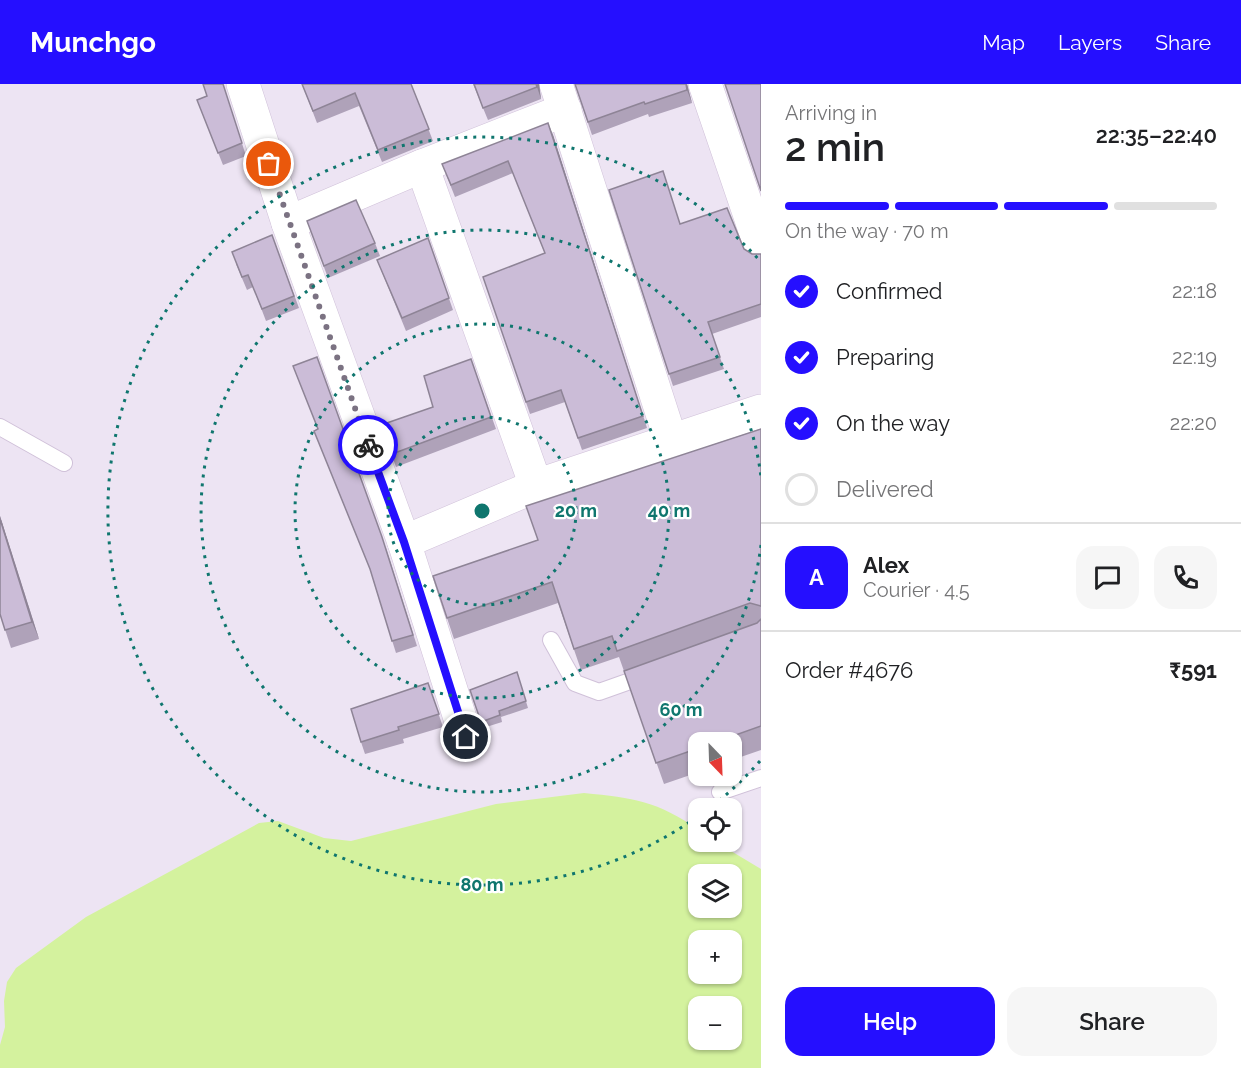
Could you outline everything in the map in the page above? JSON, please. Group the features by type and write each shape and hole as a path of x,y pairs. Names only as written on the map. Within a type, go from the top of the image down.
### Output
{"street":[{"path":"243,84 288,223 404,542 466,737"},
{"path":"705,84 761,248"},
{"path":"288,223 422,165 561,97 671,441"},
{"path":"422,165 536,486"},
{"path":"404,542 536,486 761,411"}],"lane":[{"path":"0,427 64,463"},
{"path":"551,640 575,683 599,692 664,669"},
{"path":"720,792 761,778"}],"shaded area":[{"path":"584,793 631,799 657,807 684,820 688,823 688,852 733,852 761,869 761,1068 0,1068 0,1045 5,1027 4,1001 7,982 16,968 86,917 259,823 278,821 324,838 351,841 496,804"}],"building":[{"path":"203,84 223,84 242,143 218,153 197,100 207,96"},
{"path":"302,84 411,84 429,129 378,150 355,93 313,111"},
{"path":"474,84 536,84 537,87 483,108"},
{"path":"575,84 686,84 687,90 645,104 644,102 588,122"},
{"path":"725,84 761,84 761,191"},
{"path":"548,123 643,416 578,438 561,390 526,402 483,277 545,253 508,161 451,185 442,164"},
{"path":"663,171 680,224 727,208 744,249 752,254 761,254 761,304 708,322 720,357 669,374 609,190"},
{"path":"356,200 375,243 324,266 307,221"},
{"path":"272,235 294,296 262,309 248,275 242,277 232,252"},
{"path":"428,238 449,298 402,318 377,260"},
{"path":"317,357 382,537 413,635 392,641 370,569 314,431 318,429 293,366"},
{"path":"471,359 491,417 392,454 381,425 433,407 424,376"},
{"path":"761,429 761,606 750,603 617,651 612,636 574,649 552,582 447,618 433,576 538,540 526,506"},
{"path":"0,519 32,622 5,630 0,614"},
{"path":"761,619 761,726 742,733 688,732 688,752 656,763 624,671 757,623"},
{"path":"517,672 526,701 499,711 500,715 481,722 470,690"},
{"path":"428,683 439,714 361,742 351,709"}],"way so far":[{"path":"269,164 368,445"}],"route":[{"path":"368,445 404,542 466,737"}]}
